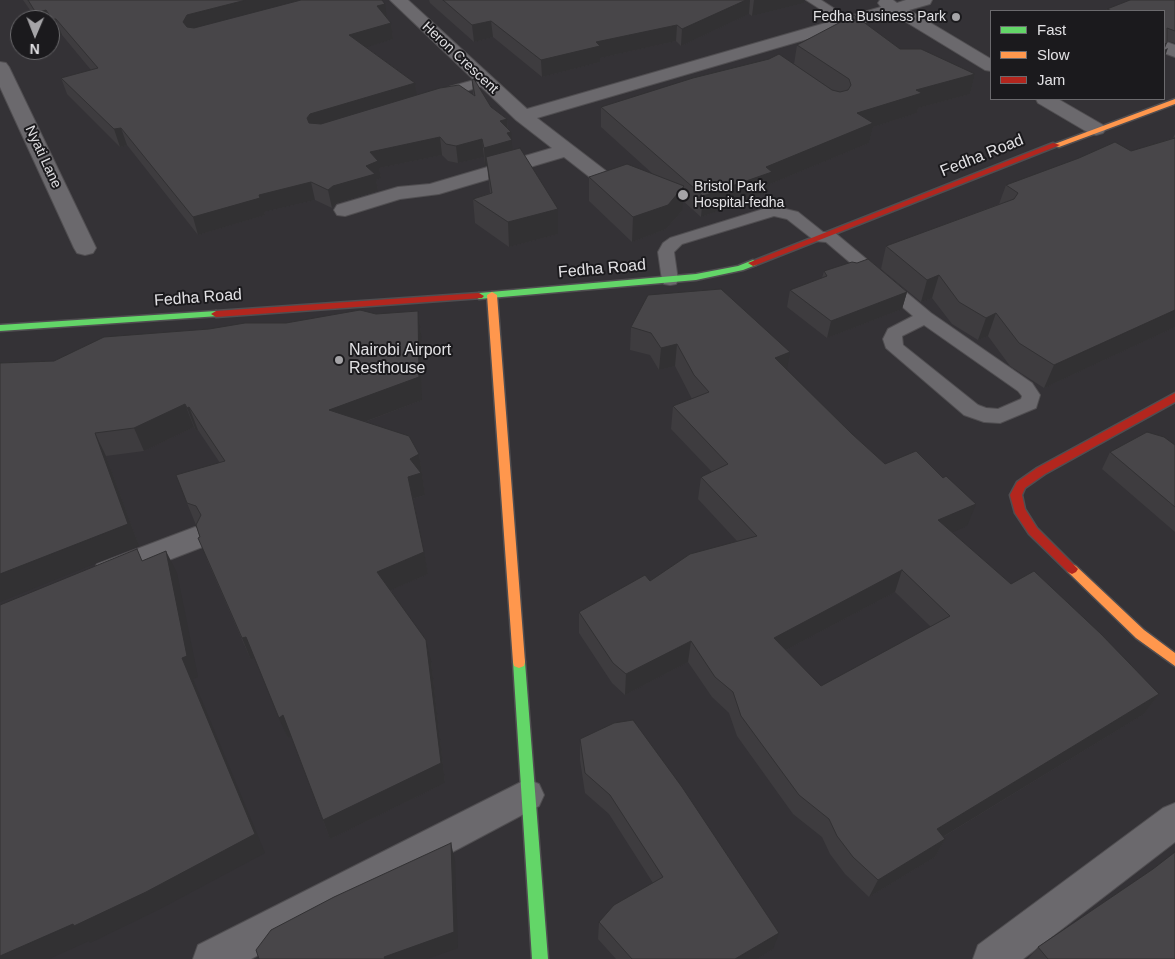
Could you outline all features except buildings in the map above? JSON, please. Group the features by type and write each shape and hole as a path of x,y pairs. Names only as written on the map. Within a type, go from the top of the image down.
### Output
{"street":[{"name":"Heron Crescent","path":"398,0 523,116 603,178"},
{"path":"523,116 849,22 888,4 924,0"},
{"path":"888,4 990,65"},
{"path":"755,49 772,60"},
{"name":"Nyati Lane","path":"0,67 86,248"},
{"path":"1047,100 1096,129"},
{"name":"Fedha Road","path":"0,328 492,295 696,278 740,268 1096,129 1175,101"},
{"path":"344,210 398,193 432,190 566,150"},
{"path":"492,295 540,959"},
{"path":"1175,397 1041,470 1021,485 1016,495 1019,510 1033,531 1140,634 1175,660"},
{"path":"79,584 195,538"},
{"path":"230,955 527,795"},
{"path":"992,959 1175,820"}],"lane":[{"path":"812,0 849,22"},
{"path":"427,102 454,90 485,81"},
{"path":"670,280 666,252 669,246 676,242 773,211 792,215 824,236 925,317 1025,387 1031,395 1029,403 1000,416 984,416 971,410 895,348 892,339 894,333 925,317"},
{"path":"848,272 882,260"}],"traffic: fast":[{"path":"479,296 696,277 740,268 753,263"},
{"path":"0,328 216,314"},
{"path":"519,662 540,959"}],"traffic: slow":[{"path":"1056,145 1175,101"},
{"path":"492,295 519,662"},
{"path":"1072,569 1140,634 1175,660"}],"traffic: jam":[{"path":"753,263 1056,145"},
{"path":"216,314 479,296"},
{"path":"1072,569 1033,531 1019,510 1016,495 1021,485 1041,471 1175,397"}],"place":[{"name":"Fedha Business Park","path":"956,17"},
{"name":"Bristol Park Hospital-fedha","path":"683,195"},
{"name":"Nairobi Airport Resthouse","path":"339,360"}]}
